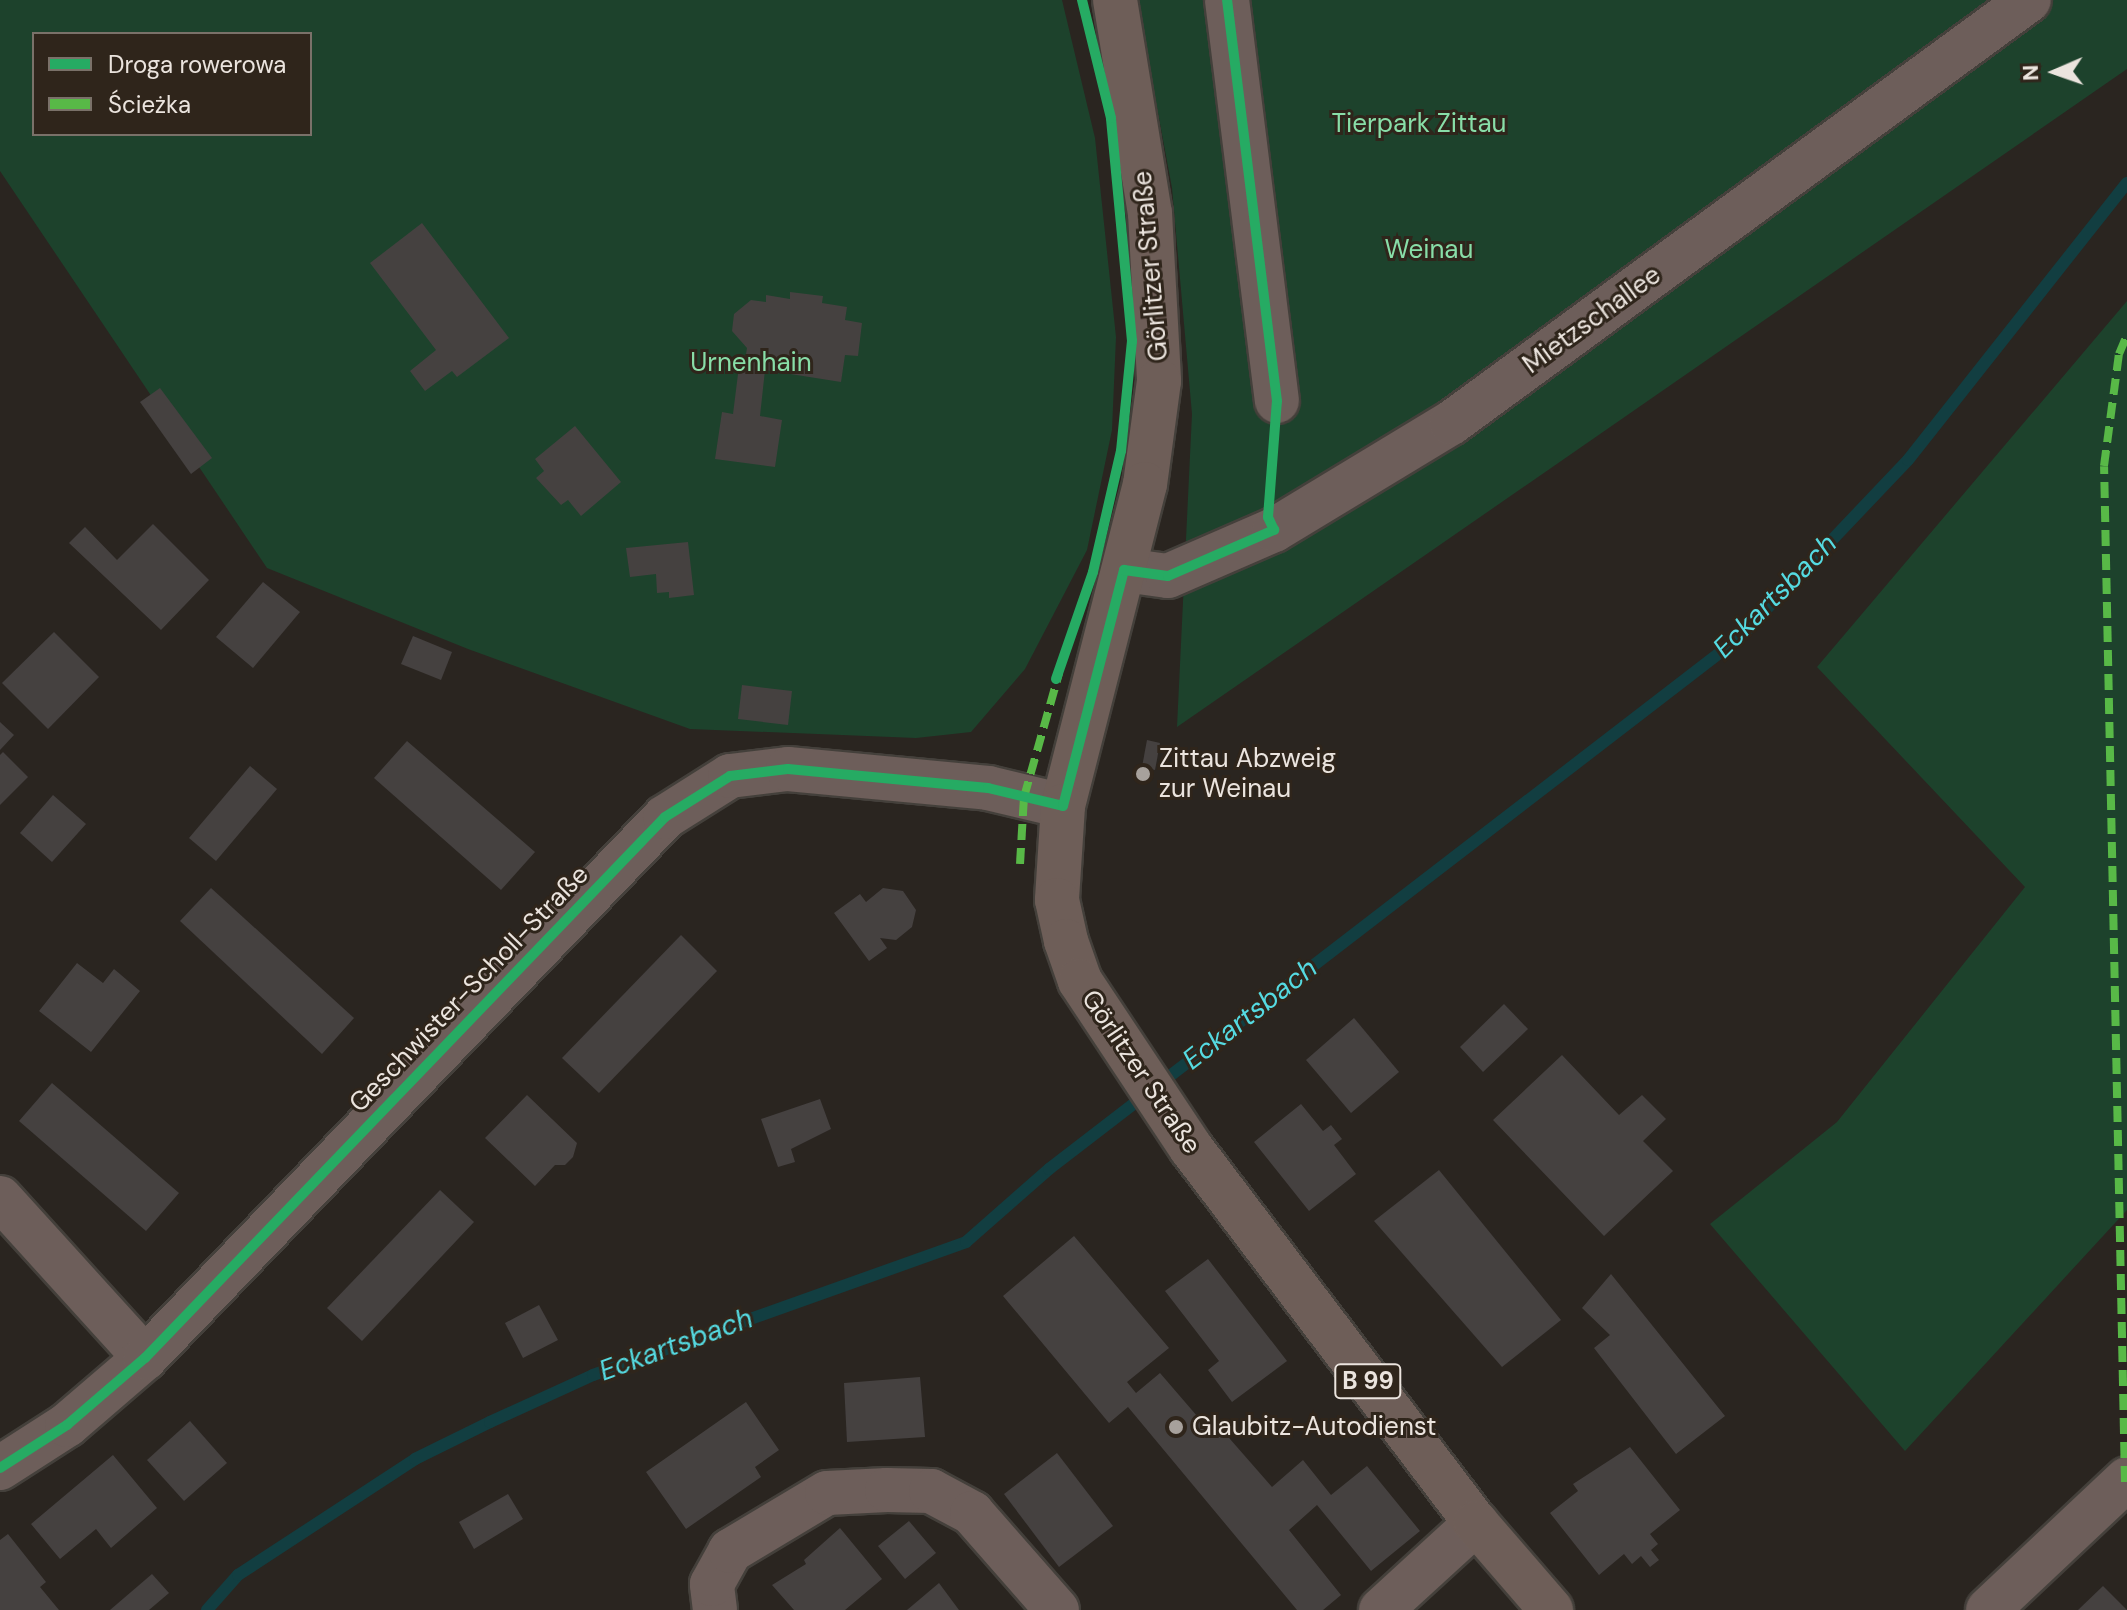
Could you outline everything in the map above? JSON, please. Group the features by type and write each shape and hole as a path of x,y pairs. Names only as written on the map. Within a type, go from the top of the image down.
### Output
{"main road":[{"name":"Görlitzer Straße","path":"1115,0 1150,213 1159,332 1154,426 1124,570 1063,806 1057,888 1066,941 1080,981 1115,1038 1191,1148 1476,1523 1551,1610"}],"street":[{"path":"1227,0 1277,401"},
{"name":"Mietzschallee","path":"1124,570 1168,576 1274,530 1451,423 2029,0"},
{"name":"Geschwister-Scholl-Straße","path":"0,1468 67,1425 145,1358 665,817 730,776 788,769 988,788 1063,806"},
{"path":"0,1198 145,1358"},
{"path":"1988,1610 2126,1482"},
{"path":"715,1610 712,1584 730,1551 827,1493 887,1490 931,1491 972,1513 1057,1610"},
{"path":"1381,1610 1476,1523"}],"green space":[{"name":"Urnenhain","path":"0,0 1062,0 1095,138 1116,337 1112,430 1087,550 1025,669 971,732 916,738 690,729 468,649 267,568 0,171"},
{"name":"Weinau","path":"1137,0 2127,0 2127,69 1177,727 1192,414 1172,188"},
{"path":"2127,301 2127,1210 1905,1451 1710,1224 1837,1122 2025,887 1817,667"}],"building":[{"path":"422,223 509,338 457,377 452,371 425,391 410,371 436,350 370,263"},
{"path":"790,292 823,296 822,303 847,307 845,320 862,323 858,356 845,355 841,382 765,370 760,416 782,420 775,467 715,459 722,412 733,414 739,366 744,367 747,348 732,331 734,314 751,300 766,302 766,295 790,299"},
{"path":"160,388 212,458 191,474 140,402"},
{"path":"575,426 621,482 581,516 568,500 561,505 536,478 544,471 535,459"},
{"path":"153,524 209,580 161,630 69,543 85,527 117,560"},
{"path":"688,542 694,595 669,598 669,592 657,593 656,574 630,577 626,548"},
{"path":"263,582 300,612 253,668 216,637"},
{"path":"54,632 99,677 48,729 2,683"},
{"path":"413,636 452,652 441,680 401,664"},
{"path":"742,685 792,691 788,725 738,719"},
{"path":"0,722 14,735 0,750"},
{"path":"1147,740 1160,743 1155,770 1142,767"},
{"path":"407,741 535,852 501,890 374,778"},
{"path":"3,752 28,777 0,805 0,755"},
{"path":"250,766 277,789 216,861 189,838"},
{"path":"53,795 86,824 52,862 20,833"},
{"path":"211,888 354,1018 322,1054 180,921"},
{"path":"883,888 903,891 916,910 912,927 896,940 880,938 887,948 869,961 834,913 860,894 866,902"},
{"path":"681,935 717,971 599,1093 562,1058"},
{"path":"77,963 103,983 114,969 140,991 91,1052 39,1011"},
{"path":"1504,1004 1528,1029 1483,1072 1460,1047"},
{"path":"1354,1018 1399,1072 1351,1113 1306,1060"},
{"path":"1562,1055 1619,1115 1642,1095 1666,1119 1643,1141 1673,1171 1604,1236 1493,1120"},
{"path":"52,1083 179,1193 146,1231 19,1121"},
{"path":"527,1095 577,1143 573,1157 565,1165 555,1165 535,1186 485,1138"},
{"path":"820,1099 831,1129 791,1149 795,1162 778,1167 761,1119"},
{"path":"1301,1104 1323,1131 1331,1125 1342,1139 1334,1145 1356,1174 1309,1211 1254,1142"},
{"path":"1439,1170 1561,1320 1502,1367 1374,1221"},
{"path":"440,1190 474,1222 362,1341 327,1308"},
{"name":"Glaubitz-Autodienst","path":"1074,1236 1169,1348 1127,1382 1136,1393 1160,1373 1216,1438 1223,1431 1272,1487 1303,1460 1331,1495 1367,1466 1420,1531 1371,1571 1317,1505 1289,1530 1341,1595 1323,1610 1297,1610 1128,1407 1109,1423 1003,1296"},
{"path":"1208,1259 1287,1361 1232,1402 1208,1370 1219,1361 1165,1291"},
{"path":"1611,1274 1725,1416 1676,1454 1594,1348 1610,1335 1582,1308"},
{"path":"539,1305 558,1340 523,1358 505,1323"},
{"path":"920,1377 925,1437 847,1442 844,1383"},
{"path":"746,1402 779,1450 755,1467 761,1477 686,1529 646,1472"},
{"path":"190,1421 227,1463 184,1501 147,1460"},
{"path":"1630,1447 1680,1510 1650,1534 1658,1544 1651,1550 1659,1560 1650,1567 1641,1556 1632,1564 1624,1554 1599,1575 1550,1513 1578,1491 1573,1484"},
{"path":"1057,1453 1113,1526 1059,1567 1004,1494"},
{"path":"113,1455 157,1508 111,1548 96,1529 60,1559 31,1524"},
{"path":"508,1494 523,1519 474,1549 459,1522"},
{"path":"909,1521 936,1553 905,1579 878,1546"},
{"path":"840,1528 882,1579 845,1610 794,1610 772,1585 806,1564 804,1560"},
{"path":"8,1534 46,1582 40,1587 59,1610 0,1610 0,1540"},
{"path":"152,1574 169,1593 149,1610 110,1610"},
{"path":"939,1583 959,1610 907,1610"},
{"path":"2103,1586 2127,1610 2078,1610"}],"waterway":[{"name":"Eckartsbach","path":"207,1610 238,1575 415,1459 490,1422 593,1375 966,1242 1049,1169 1739,638 1908,460 2127,183"}],"marked path":[{"path":"2125,1482 2104,466 2119,354 2127,335"},
{"path":"1020,864 1024,797 1059,673"}],"cycle path":[{"path":"1056,679 1093,572 1121,451 1132,341 1111,118 1082,0"},
{"path":"0,1468 67,1425 145,1358 665,817 730,776 788,769 988,788 1063,806 1124,570 1168,576 1274,530 1268,517 1277,401 1227,0"}],"place":[{"name":"Zittau Abzweig zur Weinau","path":"1143,774"},
{"name":"Glaubitz-Autodienst","path":"1176,1427"}],"park label":[{"name":"Tierpark Zittau","path":"1419,124"}]}
